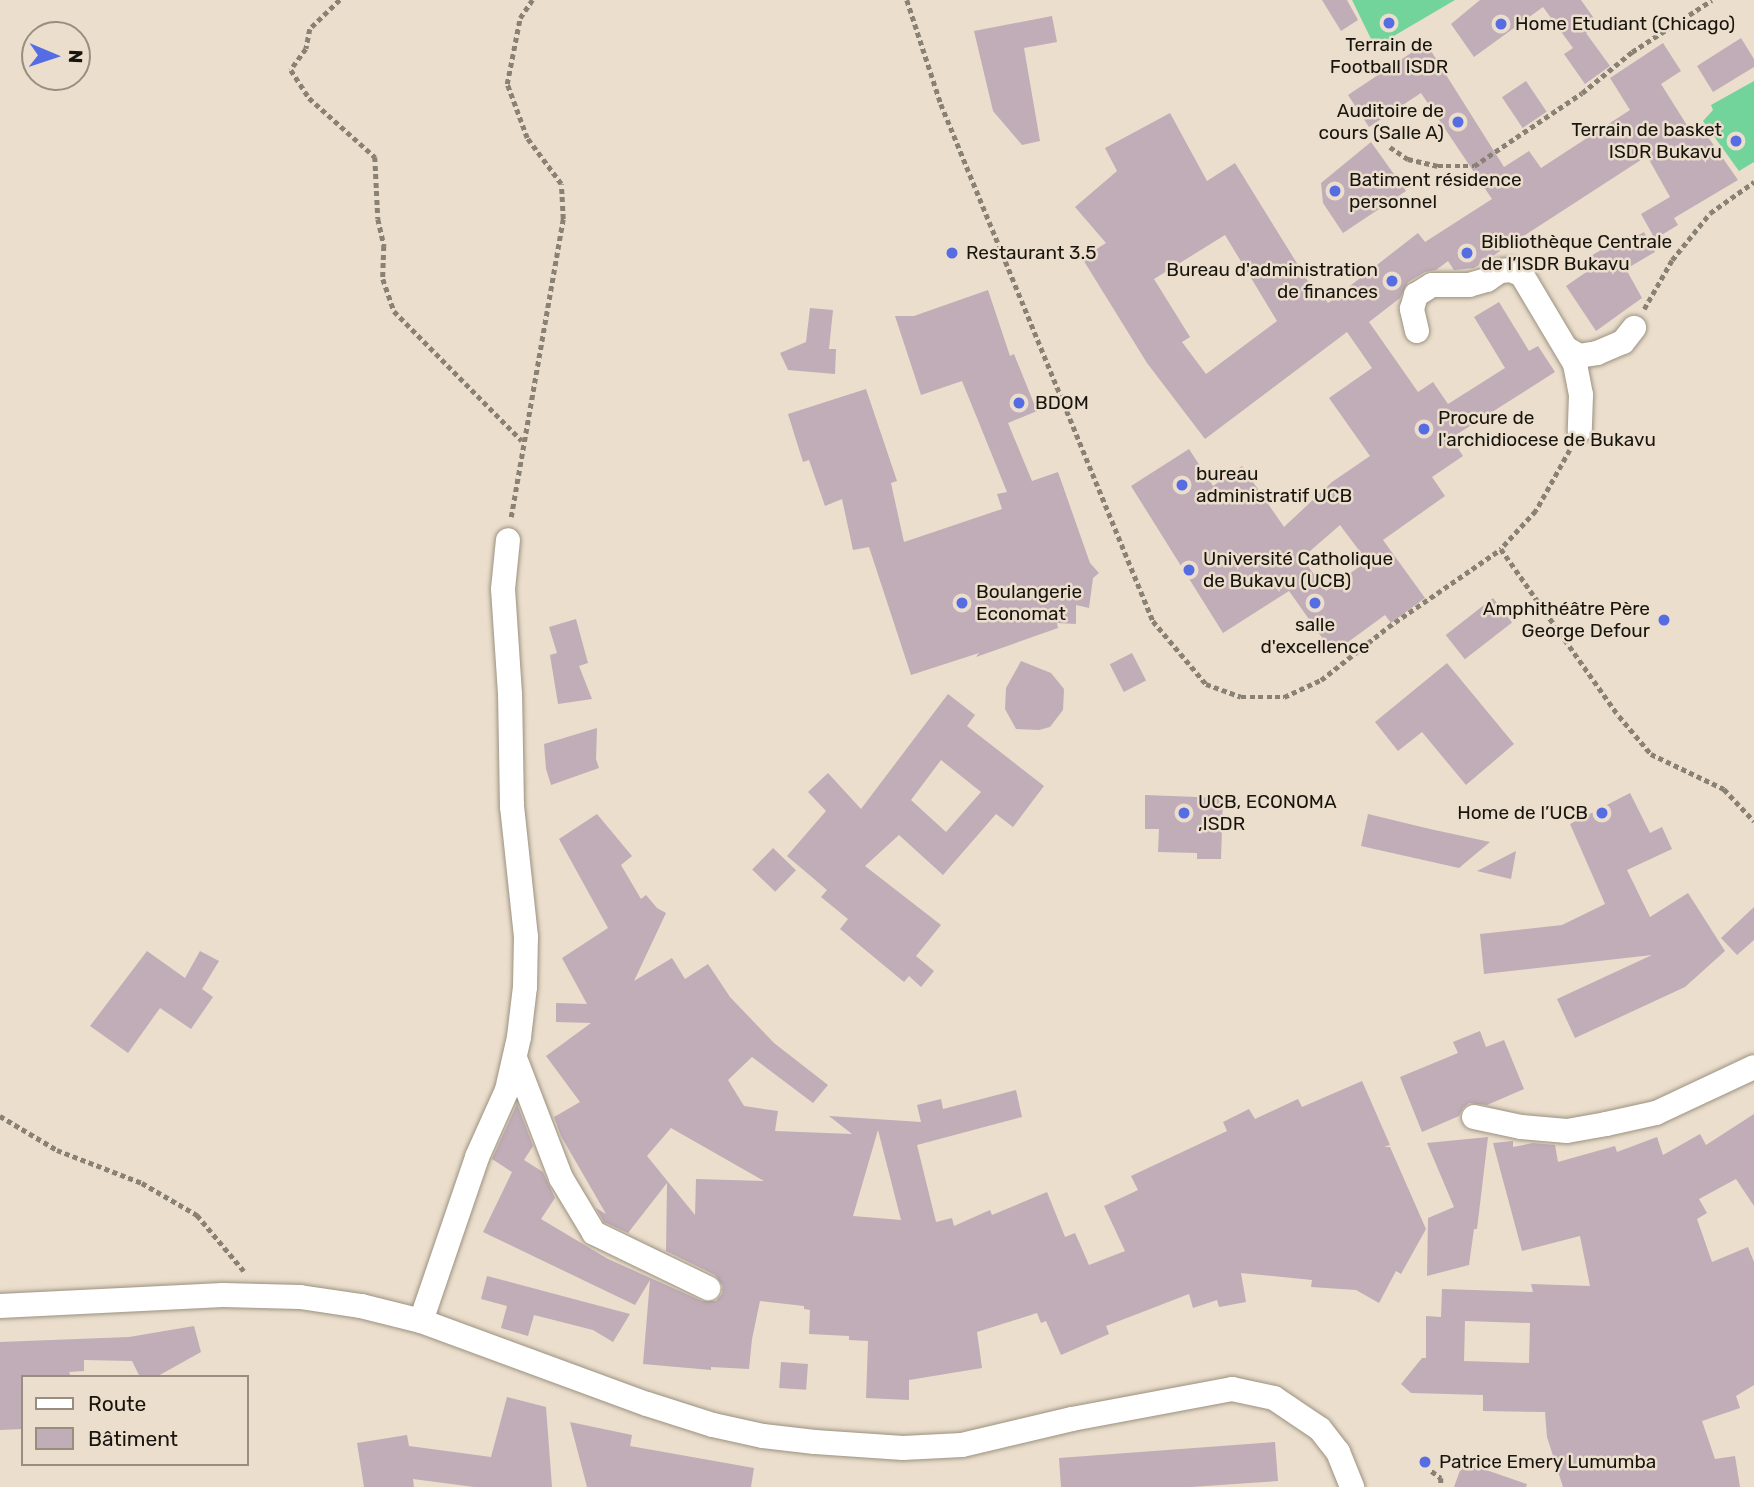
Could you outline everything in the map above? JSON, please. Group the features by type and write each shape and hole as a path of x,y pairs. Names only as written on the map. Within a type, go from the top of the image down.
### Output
{"street":[{"path":"1418,331 1412,309 1416,295 1432,285 1455,288 1487,280 1500,271 1511,270 1522,275 1575,364 1581,395 1580,430"},
{"path":"1567,349 1574,354 1587,356 1616,346 1634,328"},
{"path":"421,1321 477,1157 507,1090 515,1058 525,987 526,937 512,807 510,694 503,589 508,540"},
{"path":"515,1058 561,1178 594,1233 708,1288"},
{"path":"1474,1117 1521,1127 1567,1131 1656,1113 1754,1067"},
{"path":"0,1306 223,1295 300,1297 349,1304 421,1321 700,1421 763,1436 904,1448 962,1445 1072,1419 1232,1389 1274,1398 1320,1429 1338,1452 1352,1487"}],"path":[{"path":"340,0 310,29 306,49 291,70 309,98 375,157 377,219 384,246 383,279 394,311 522,442"},
{"path":"508,540 522,442 563,219 561,184 527,138 507,84 520,18 532,0"},
{"path":"907,0 941,104 1153,621 1206,684 1241,697 1284,697 1321,680 1388,627 1501,549 1536,511 1580,430"},
{"path":"1390,147 1408,159 1438,166 1474,166 1582,93 1632,52 1713,0"},
{"path":"1634,328 1672,260 1710,213 1754,182"},
{"path":"1501,549 1619,716 1651,754 1724,789 1754,821"},
{"path":"0,1116 57,1150 142,1183 197,1215 264,1296"},
{"path":"1425,1466 1441,1478 1441,1487"}],"green space":[{"name":"Terrain de Football ISDR","path":"1352,0 1455,0 1375,47"},
{"name":"Terrain de basket ISDR Bukavu","path":"1754,81 1754,162 1739,171 1703,121 1713,110 1711,105"}],"building":[{"path":"1322,0 1347,0 1358,20 1341,31"},
{"path":"1480,0 1581,0 1598,24 1586,33 1610,66 1585,84 1564,54 1573,48 1543,7 1474,57 1451,24"},
{"path":"1052,16 1057,42 1024,48 1040,141 1022,145 993,111 974,31"},
{"path":"1741,38 1754,59 1754,67 1713,92 1697,66"},
{"path":"1426,43 1504,167 1529,151 1541,168 1630,110 1610,78 1663,43 1681,71 1661,84 1690,130 1699,124 1738,180 1674,218 1678,225 1655,239 1641,214 1670,197 1647,156 1474,268 1454,270 1448,261 1436,270 1425,272 1408,282 1400,298 1369,322 1418,392 1433,382 1448,404 1505,368 1474,317 1499,302 1529,351 1538,346 1555,372 1451,438 1463,456 1432,477 1445,496 1383,540 1425,598 1391,623 1385,615 1333,653 1289,591 1223,633 1131,486 1189,449 1213,486 1242,466 1284,527 1332,482 1370,456 1329,398 1372,368 1347,332 1205,439 1147,363 1082,258 1106,243 1075,207 1117,171 1105,148 1170,113 1207,181 1235,163 1319,299 1323,296 1328,303 1418,233 1425,242 1492,199 1421,93 1369,127 1348,95","holes":["1225,235 1277,321 1206,374 1182,342 1190,337 1154,279","1340,525 1367,561 1326,591 1302,558"]},
{"path":"1526,81 1547,112 1523,128 1502,97"},
{"path":"1371,142 1406,191 1343,233 1323,203 1321,183"},
{"path":"1644,232 1655,252 1626,269 1642,298 1596,331 1566,286 1595,266 1589,257 1611,244 1614,249"},
{"path":"988,290 1010,356 1014,354 1037,411 1008,423 1032,481 1058,472 1090,563 1099,573 1093,578 1089,608 1076,605 1076,624 1057,623 1058,628 976,657 979,653 911,675 869,547 853,550 842,499 825,506 809,460 803,462 788,414 866,389 897,481 891,483 904,542 1002,509 997,494 1007,492 962,381 921,395 895,316 914,316"},
{"path":"810,308 833,310 829,349 836,349 835,374 788,370 780,353 806,342"},
{"path":"1493,598 1512,622 1465,659 1446,635"},
{"path":"576,619 588,663 579,666 592,699 558,704 550,655 557,653 549,627"},
{"path":"1132,653 1146,681 1124,692 1110,664"},
{"path":"1021,661 1051,673 1064,689 1063,710 1050,727 1039,730 1016,729 1005,709 1006,688"},
{"path":"1447,663 1514,744 1466,785 1422,732 1398,751 1375,722"},
{"path":"948,694 975,715 967,726 1044,786 1013,827 996,814 943,875 899,835 865,866 941,925 916,956 934,971 921,987 909,976 904,982 840,929 848,919 821,897 827,890 787,856 826,811 808,792 828,773 861,809","holes":["941,760 981,792 946,832 911,800"]},
{"path":"597,728 596,759 599,768 551,785 546,769 544,744"},
{"path":"1630,793 1650,833 1662,827 1672,849 1627,870 1650,917 1688,893 1725,951 1685,987 1575,1038 1557,999 1652,955 1484,974 1480,934 1562,925 1605,904 1570,824"},
{"name":"UCB, ECONOMA ,ISDR","path":"1145,795 1223,798 1221,859 1197,859 1197,853 1158,852 1159,829 1145,829"},
{"path":"597,814 632,856 621,865 641,899 646,895 657,908 666,913 634,981 672,958 685,979 708,964 730,997 774,1043 828,1085 813,1103 752,1057 728,1080 744,1106 778,1111 775,1131 852,1134 829,1116 921,1122 917,1105 941,1099 943,1109 1016,1090 1022,1117 917,1145 936,1222 952,1218 954,1226 990,1210 992,1215 1047,1192 1065,1237 1075,1233 1089,1265 1125,1251 1104,1206 1138,1190 1131,1176 1227,1131 1223,1122 1249,1109 1255,1119 1298,1099 1302,1107 1362,1081 1390,1145 1384,1147 1390,1147 1426,1229 1401,1274 1396,1271 1379,1303 1356,1290 1311,1287 1312,1280 1241,1273 1246,1302 1219,1307 1217,1300 1193,1308 1189,1294 1106,1326 1109,1334 1061,1355 1046,1321 1041,1323 1037,1313 977,1332 982,1368 909,1380 909,1400 866,1398 868,1341 849,1340 849,1336 809,1334 810,1310 804,1309 804,1306 760,1301 749,1369 711,1367 711,1370 643,1364 650,1280 635,1305 483,1232 512,1172 492,1159 517,1104 533,1146 524,1160 543,1172 555,1198 541,1219 608,1259 702,1301 716,1301 722,1294 723,1286 715,1275 666,1251 667,1183 628,1233 604,1222 596,1208 606,1214 561,1136 554,1117 580,1102 546,1056 591,1023 556,1022 556,1003 587,1004 562,958 608,928 559,839","holes":["671,1128 764,1181 696,1179 695,1215 647,1156","878,1130 901,1220 853,1216"]},
{"path":"1368,814 1490,842 1459,868 1361,846"},
{"path":"773,848 796,870 775,892 752,870"},
{"path":"1516,851 1511,879 1477,871"},
{"path":"1754,907 1754,940 1737,955 1721,938"},
{"path":"147,951 185,978 200,951 219,961 202,989 213,997 191,1029 160,1008 128,1053 90,1026"},
{"path":"1480,1031 1486,1047 1504,1040 1524,1089 1487,1105 1469,1103 1459,1116 1422,1132 1400,1077 1458,1053 1453,1042"},
{"path":"1754,1114 1754,1206 1736,1179 1699,1199 1707,1213 1697,1219 1712,1262 1748,1247 1754,1262 1754,1385 1736,1396 1740,1408 1702,1421 1715,1459 1735,1456 1740,1487 1563,1487 1547,1437 1545,1412 1483,1411 1483,1395 1411,1393 1401,1384 1422,1358 1426,1358 1426,1316 1441,1317 1442,1289 1533,1292 1531,1284 1590,1286 1580,1236 1522,1251 1493,1143 1513,1141 1513,1147 1533,1143 1555,1145 1558,1162 1615,1146 1617,1152 1657,1137 1663,1155 1700,1134 1706,1145","holes":["1465,1321 1530,1323 1529,1363 1464,1361"]},
{"path":"1488,1137 1477,1229 1474,1229 1469,1265 1427,1276 1428,1218 1454,1207 1427,1143"},
{"path":"487,1276 630,1314 613,1342 593,1330 534,1315 528,1336 501,1328 507,1306 481,1299"},
{"path":"194,1326 201,1352 160,1375 139,1375 132,1361 84,1360 84,1371 69,1372 70,1375 21,1375 21,1429 0,1430 0,1342 129,1337"},
{"path":"781,1362 808,1364 806,1390 779,1388"},
{"path":"507,1397 546,1407 552,1487 474,1487 413,1479 414,1487 364,1487 357,1443 407,1435 409,1446 491,1457"},
{"path":"570,1422 632,1435 630,1446 754,1468 751,1487 587,1487"},
{"path":"1275,1442 1278,1481 1191,1487 1061,1487 1059,1458"},
{"path":"1463,1462 1527,1484 1526,1487 1454,1487"}],"place":[{"name":"Terrain de Football ISDR","path":"1389,23"},
{"name":"Home Etudiant (Chicago)","path":"1501,24"},
{"name":"Auditoire de cours (Salle A)","path":"1458,122"},
{"name":"Terrain de basket ISDR Bukavu","path":"1736,141"},
{"name":"Batiment résidence personnel","path":"1335,191"},
{"name":"Restaurant 3.5","path":"952,253"},
{"name":"Bibliothèque Centrale de l’ISDR Bukavu","path":"1467,253"},
{"name":"Bureau d'administration de finances","path":"1392,281"},
{"name":"BDOM","path":"1019,403"},
{"name":"Procure de l'archidiocese de Bukavu","path":"1424,429"},
{"name":"bureau administratif UCB","path":"1182,485"},
{"name":"Université Catholique de Bukavu (UCB)","path":"1189,570"},
{"name":"Boulangerie Economat","path":"962,603"},
{"name":"salle d'excellence","path":"1315,603"},
{"name":"Amphithéâtre Père George Defour","path":"1664,620"},
{"name":"UCB, ECONOMA ,ISDR","path":"1184,813"},
{"name":"Home de l’UCB","path":"1602,813"},
{"name":"Patrice Emery Lumumba","path":"1425,1462"}]}
